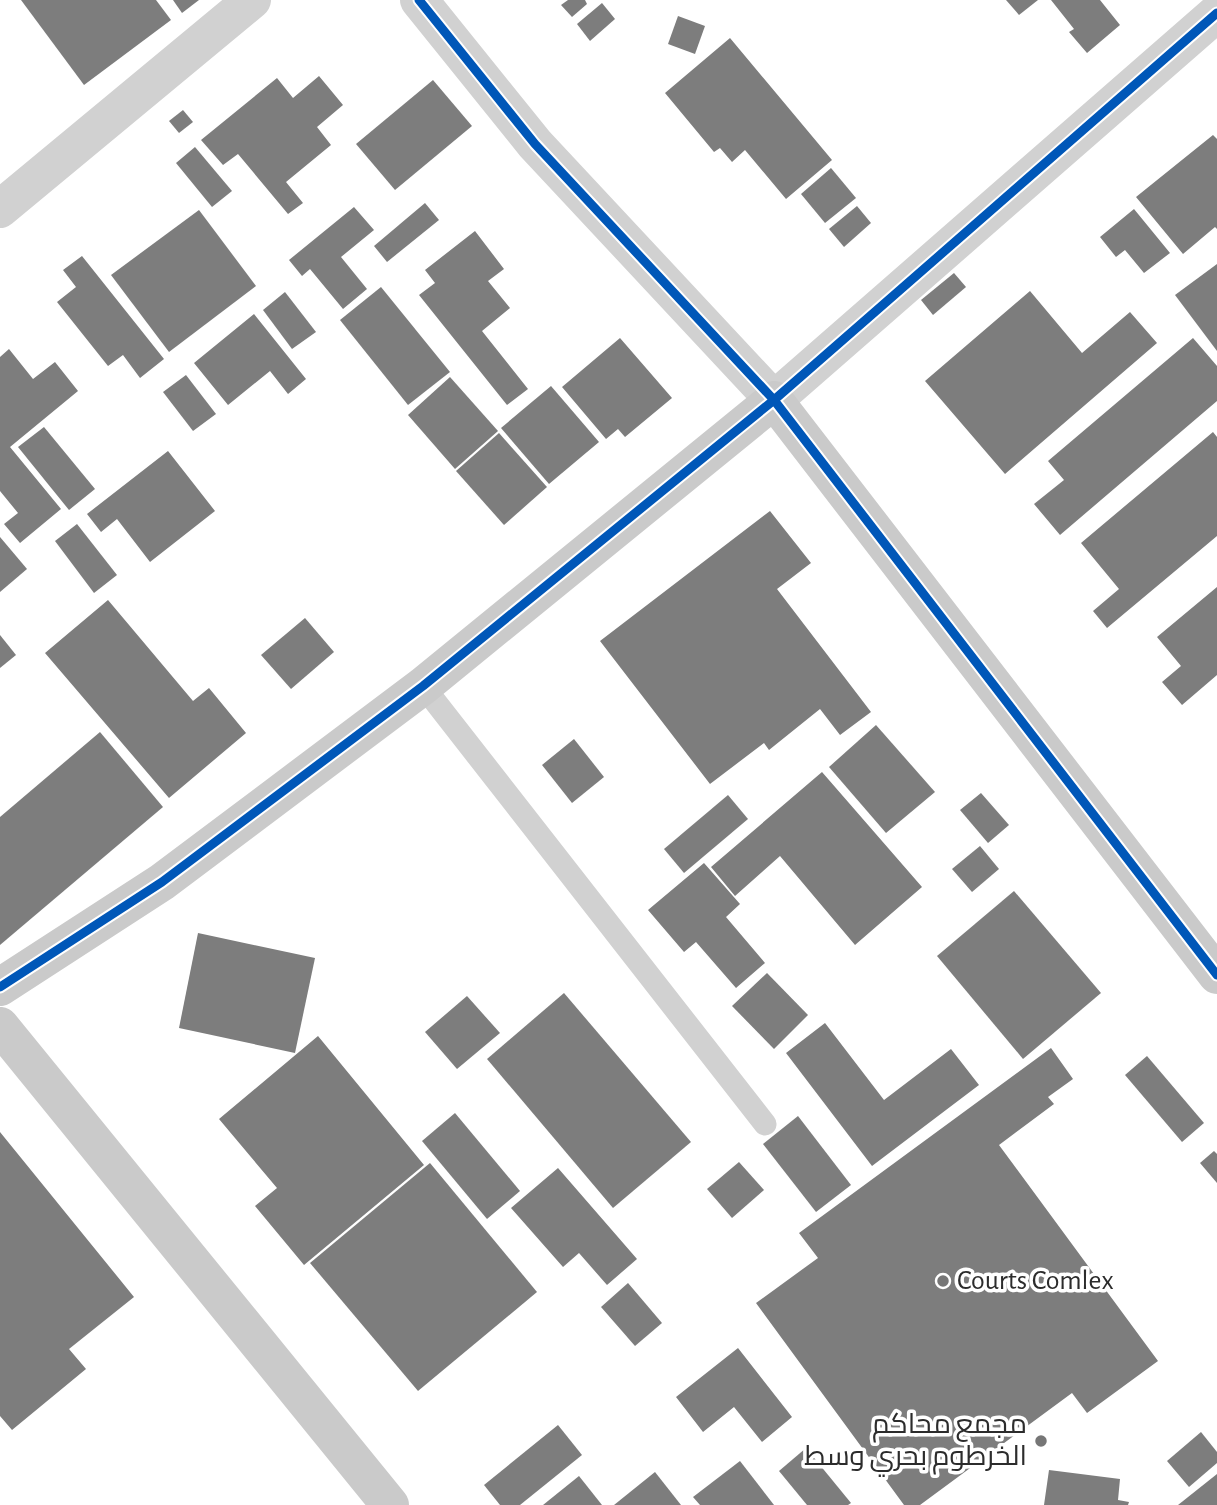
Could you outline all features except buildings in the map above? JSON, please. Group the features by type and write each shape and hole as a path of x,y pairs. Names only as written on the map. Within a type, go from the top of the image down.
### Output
{"street":[{"path":"0,209 252,0"},
{"path":"419,0 535,144 774,400 1217,975"},
{"path":"0,987 162,882 423,687 774,400 1217,13"},
{"path":"0,1026 390,1505"}],"lane":[{"path":"423,687 765,1124"}],"cycle path":[{"path":"419,0 535,144 774,400 1217,13"},
{"path":"0,987 162,882 423,686 774,400 1217,975"}],"place":[{"name":"Courts Comlex","path":"943,1281"},
{"name":"مجمع محاكم الخرطوم بحري وسط","path":"1041,1441"}]}
